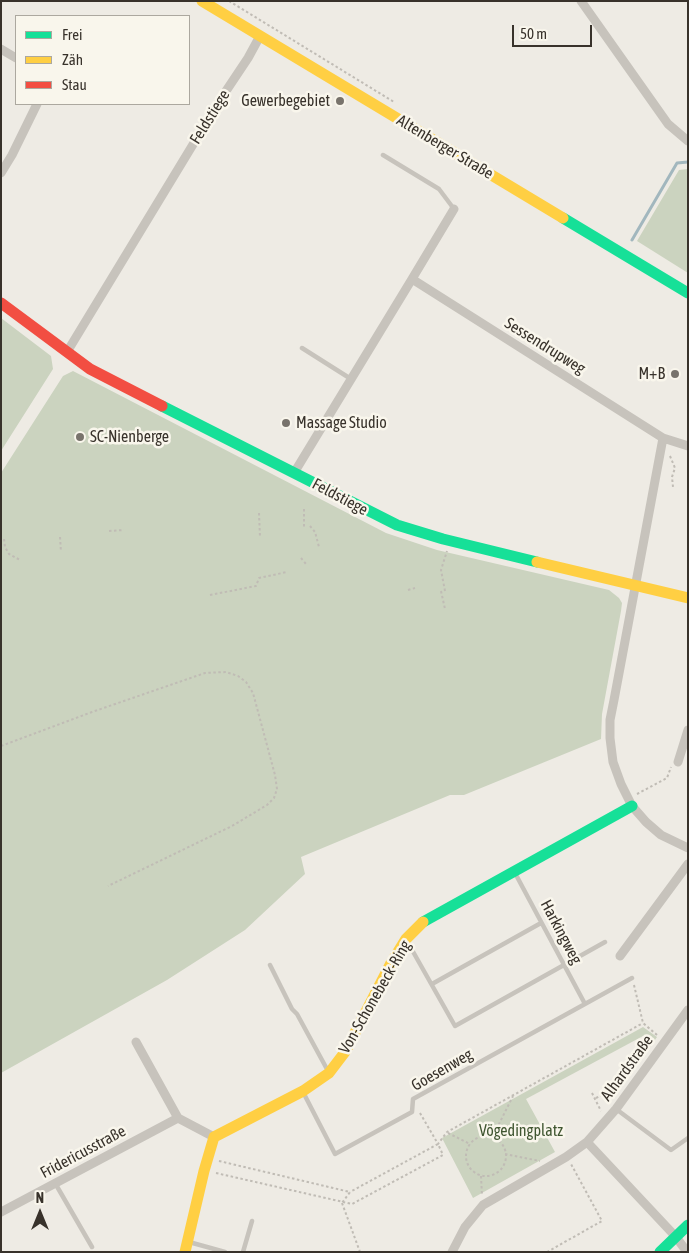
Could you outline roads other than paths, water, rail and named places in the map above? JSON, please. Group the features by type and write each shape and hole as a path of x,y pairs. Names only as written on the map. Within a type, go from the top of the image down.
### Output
{"street":[{"name":"Altenberger Straße","path":"202,1 688,294"},
{"path":"581,1 668,124 688,141"},
{"name":"Feldstiege","path":"67,352 260,36"},
{"path":"1,49 15,57"},
{"path":"1,173 37,105"},
{"path":"294,473 454,209"},
{"name":"Sessendrupweg","path":"412,279 663,438 688,446"},
{"name":"Feldstiege","path":"1,304 90,369 372,514 417,532 450,541 688,598"},
{"path":"663,438 610,720 610,738 613,762 630,802 646,822 661,835 688,848"},
{"path":"678,762 688,730"},
{"name":"Von-Schonebeck-Ring","path":"214,1137 303,1091 329,1073 345,1052 390,965 406,939 424,922 514,872 630,802"},
{"path":"620,956 688,864"},
{"name":"Alhardstraße","path":"452,1252 465,1227 483,1205 566,1157 587,1142 616,1109 688,1010"},
{"path":"136,1042 178,1118 214,1137 186,1247"},
{"name":"Fridericusstraße","path":"1,1212 178,1118"},
{"path":"587,1142 676,1237 687,1252"},
{"path":"660,1252 688,1225"}],"lane":[{"path":"383,155 439,189 454,209"},
{"path":"302,348 351,378"},
{"name":"Harkingweg","path":"514,872 585,1004"},
{"path":"432,984 541,923"},
{"path":"406,939 455,1026 605,942"},
{"path":"270,966 329,1073"},
{"name":"Goesenweg","path":"303,1091 335,1154 412,1112 413,1099 632,978"},
{"path":"616,1109 671,1150 688,1138"},
{"path":"55,1183 92,1247"},
{"path":"243,1252 252,1221"},
{"path":"186,1247 225,1252"}],"waterway":[{"path":"632,240 677,163 688,162"}],"place":[{"name":"Gewerbegebiet","path":"340,101"},
{"name":"M+B","path":"675,374"},
{"name":"Massage Studio","path":"286,423"},
{"name":"SC-Nienberge","path":"80,437"}],"park label":[{"name":"Vögedingplatz","path":"521,1131"}]}
